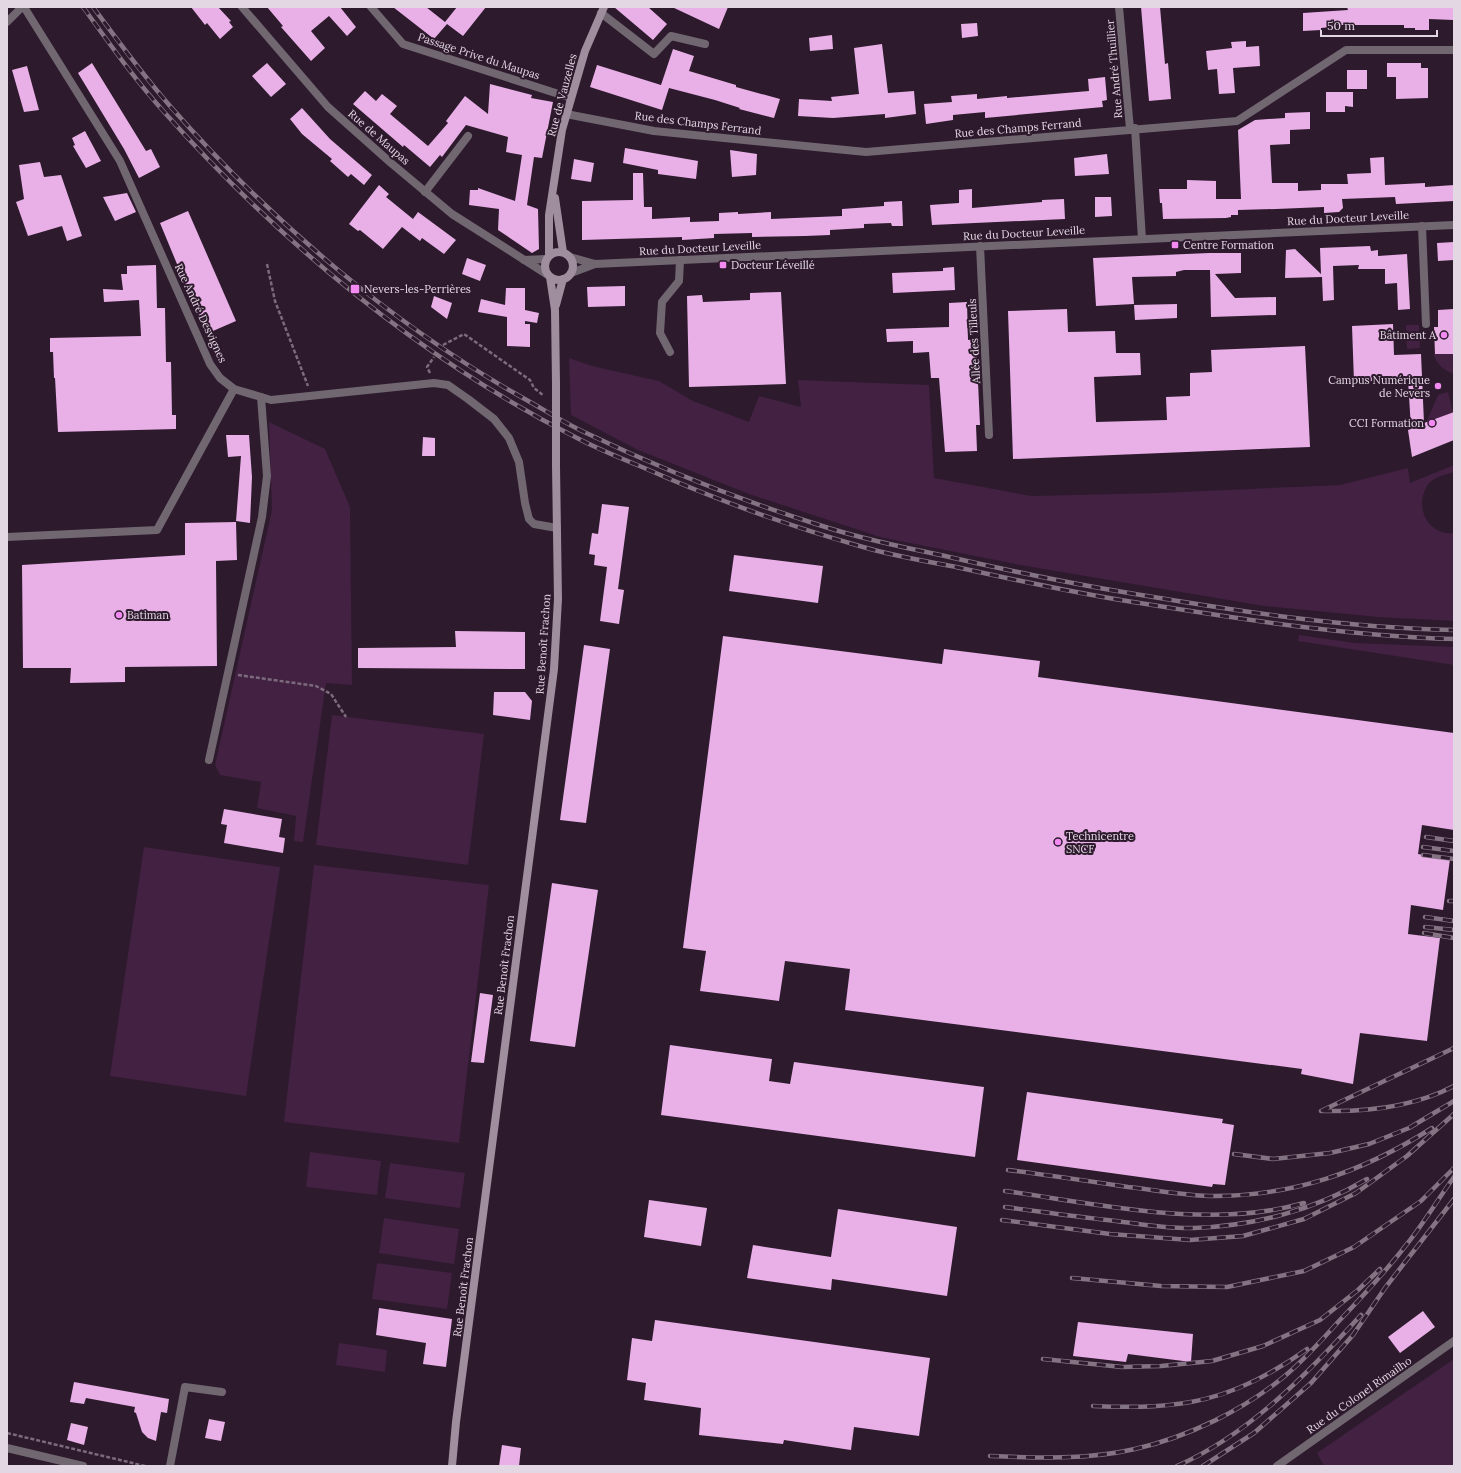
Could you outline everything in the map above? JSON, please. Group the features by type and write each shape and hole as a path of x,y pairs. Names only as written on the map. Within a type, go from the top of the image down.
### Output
{"main road":[{"name":"Rue de Vauzelles","path":"548,257 549,215 554,192 556,166 566,114 585,51 602,10"},
{"name":"Rue de Vauzelles","path":"554,192 566,255"},
{"path":"549,276 554,279 563,279 571,273 573,265 566,255 556,252 548,257 545,267 549,276 555,310"},
{"path":"555,310 563,279"},
{"name":"Rue Benoît Frachon","path":"452,1466 457,1414 554,669 558,600 555,310"}],"street":[{"path":"7,22 23,7"},
{"name":"Rue André Desvignes","path":"23,7 120,161 210,364 220,378 234,389 271,400 434,383 448,385 494,419 509,438 518,462 529,518 534,524 557,528"},
{"name":"Rue de Maupas","path":"242,7 328,107 425,192 452,214 549,276"},
{"name":"Passage Prive du Maupas","path":"371,7 403,44 571,98"},
{"name":"Rue André Thuillier","path":"1119,7 1142,239"},
{"path":"602,10 654,54 671,36 705,44"},
{"name":"Rue des Champs Ferrand","path":"566,114 654,131 866,152 1237,121 1346,50 1454,50"},
{"path":"425,192 468,136"},
{"name":"Rue du Docteur Leveille","path":"571,273 595,264 1454,225"},
{"path":"1422,226 1426,324"},
{"name":"Allée des Tilleuls","path":"980,246 990,436"},
{"name":"Rue du Docteur Leveille","path":"566,255 595,264"},
{"path":"524,260 548,257"},
{"path":"670,352 660,333 662,302 679,281 680,260"},
{"path":"7,537 156,530 234,389"},
{"path":"209,760 262,517 266,482 261,397"},
{"name":"Rue du Colonel Rimailho","path":"1277,1466 1454,1341"},
{"path":"170,1466 186,1387 222,1392"},
{"path":"7,1448 83,1466"}],"path":[{"path":"267,264 275,301 312,396"},
{"path":"443,344 464,334 530,380 534,388 556,403"},
{"path":"427,366 434,358"},
{"path":"228,674 316,686 331,694 346,717"},
{"path":"7,1433 146,1466"}],"shaded area":[{"path":"1406,325 1419,325 1420,348 1407,349"},
{"path":"1433,354 1454,354 1454,374 1441,367"},
{"path":"569,358 592,366 659,381 693,401 749,422 759,396 801,407 798,380 929,385 934,478 1031,496 1159,493 1340,485 1408,468 1410,483 1454,465 1454,472 1432,480 1429,483 1423,494 1422,503 1423,511 1431,525 1437,530 1445,533 1454,533 1454,621 1378,617 1264,606 1020,565 880,537 749,494 638,450 571,415"},
{"path":"1448,392 1453,412 1426,423 1438,395"},
{"path":"269,422 325,449 350,507 352,685 326,683 303,842 294,841 296,816 257,808 261,782 220,775 215,765 272,510"},
{"path":"1299,635 1355,643 1454,647 1454,665 1298,641"},
{"path":"332,715 484,734 468,865 316,845"},
{"path":"144,847 280,867 246,1096 110,1076"},
{"path":"314,865 489,885 459,1143 284,1122"},
{"path":"310,1152 381,1161 377,1195 306,1187"},
{"path":"390,1163 465,1173 460,1208 385,1198"},
{"path":"384,1218 459,1229 454,1264 379,1253"},
{"path":"377,1263 452,1273 447,1309 372,1299"},
{"path":"339,1343 387,1350 385,1372 336,1365"},
{"path":"1454,1359 1454,1466 1324,1466 1317,1453"}],"building":[{"path":"191,7 218,7 231,21 229,22 233,27 220,39 207,23 205,25"},
{"path":"267,7 340,7 356,27 347,36 329,16 311,31 325,48 311,61 281,27 283,26"},
{"path":"393,7 426,7 445,22 457,7 486,7 463,36 447,24 434,39"},
{"path":"614,7 648,7 667,24 653,40"},
{"path":"672,7 728,7 719,29"},
{"path":"1141,7 1160,7 1165,64 1168,63 1171,99 1149,101"},
{"path":"1347,7 1453,7 1453,20 1429,19 1429,30 1404,28 1404,25 1332,25 1332,27 1321,28 1321,30 1303,31 1303,13 1348,10"},
{"path":"977,23 978,36 962,38 961,24"},
{"path":"832,35 833,49 810,51 809,38"},
{"path":"1246,41 1246,47 1259,46 1260,66 1233,68 1235,93 1219,94 1217,69 1208,70 1206,51 1232,48 1231,42"},
{"path":"882,44 888,93 914,91 916,114 885,118 885,114 833,118 798,116 799,99 832,101 831,97 859,94 854,48"},
{"path":"673,49 694,56 689,71 736,85 736,87 780,99 774,118 669,88 662,110 590,87 597,65 661,85"},
{"path":"92,63 146,151 151,149 160,167 139,178 124,149 78,73"},
{"path":"267,63 286,84 271,97 252,76"},
{"path":"1387,63 1421,63 1421,68 1428,68 1428,98 1396,99 1396,77 1387,77"},
{"path":"27,66 39,110 24,112 12,70"},
{"path":"1347,70 1367,70 1367,89 1347,89"},
{"path":"1105,77 1107,100 1102,101 1103,107 985,118 985,112 953,115 953,120 926,124 924,104 952,102 951,96 977,94 977,99 1007,96 1007,98 1089,91 1088,79"},
{"path":"490,84 532,95 531,98 553,102 542,158 534,157 527,205 538,209 539,249 532,253 498,230 499,209 469,205 470,190 478,190 478,188 515,201 522,155 506,152 508,137 466,125 442,157 440,155 430,167 404,145 403,147 353,104 365,91 376,101 382,94 397,106 390,114 428,146 448,123 446,121 465,96 488,114"},
{"path":"1326,92 1353,92 1353,107 1345,106 1345,112 1326,112"},
{"path":"302,108 330,139 372,175 364,185 351,174 348,177 330,161 332,159 302,134 290,119"},
{"path":"1310,112 1310,129 1290,130 1290,144 1270,145 1272,183 1298,183 1298,191 1321,190 1321,184 1348,184 1347,174 1371,173 1370,158 1384,157 1385,185 1425,183 1425,187 1454,185 1454,201 1396,204 1395,197 1342,199 1343,208 1339,212 1324,213 1324,207 1238,210 1238,215 1231,215 1231,217 1226,218 1163,219 1159,189 1187,189 1187,180 1216,181 1216,199 1241,199 1238,130 1255,120 1285,118 1285,113"},
{"path":"85,131 101,161 86,168 73,146 75,145 72,138"},
{"path":"625,148 698,161 696,179 658,174 658,170 623,163"},
{"path":"730,150 757,154 756,175 732,177"},
{"path":"1107,154 1109,174 1075,176 1074,158"},
{"path":"574,159 594,163 591,182 571,179"},
{"path":"40,162 44,177 61,175 82,236 67,241 62,226 28,236 16,202 24,199 19,165"},
{"path":"633,173 643,173 644,207 652,207 652,219 690,217 690,222 719,221 719,213 738,212 738,214 771,212 771,219 842,216 842,209 884,206 884,202 902,201 903,226 892,226 891,223 864,224 864,228 830,230 830,235 752,237 752,233 714,234 714,238 682,240 682,237 582,240 582,201 633,200"},
{"path":"379,185 389,194 386,197 413,219 418,212 456,240 444,254 422,238 420,241 402,227 383,249 360,230 358,231 349,224"},
{"path":"972,189 972,208 1064,199 1065,219 932,225 930,205 959,203 959,190"},
{"path":"127,193 136,212 115,221 103,197"},
{"path":"1095,197 1111,197 1112,216 1095,217"},
{"path":"188,211 236,321 206,334 160,223"},
{"path":"1454,242 1454,260 1438,261 1437,243"},
{"path":"1370,246 1371,251 1378,250 1378,256 1407,254 1410,309 1398,310 1397,283 1385,284 1385,269 1358,269 1359,265 1333,266 1334,300 1323,301 1322,277 1285,278 1286,250 1295,249 1321,274 1320,248"},
{"path":"1241,253 1241,273 1215,274 1235,298 1276,297 1276,315 1211,317 1210,270 1184,270 1176,272 1176,276 1132,277 1134,304 1096,306 1093,258"},
{"path":"467,258 486,265 480,281 462,274"},
{"path":"156,265 157,308 165,308 166,362 171,362 172,415 176,415 176,429 58,432 53,352 50,352 50,338 141,336 139,300 104,302 103,289 123,290 121,274 127,274 127,266"},
{"path":"954,267 955,290 893,293 892,273 943,271 943,268"},
{"path":"625,286 625,306 588,307 587,287"},
{"path":"506,288 525,288 525,310 539,313 537,323 525,321 525,324 530,324 530,347 507,346 507,317 478,312 481,299 505,305"},
{"path":"781,292 786,384 689,387 687,296 702,295 703,302 750,300 750,293"},
{"path":"434,296 452,303 447,319 431,307"},
{"path":"967,302 968,340 976,339 980,425 976,425 977,451 945,452 939,378 931,378 929,352 913,353 913,341 887,342 886,329 949,327 949,303"},
{"path":"1177,304 1177,318 1135,320 1134,305"},
{"path":"1067,309 1068,332 1115,331 1116,353 1140,353 1141,375 1094,377 1096,422 1167,420 1166,397 1190,396 1190,373 1212,372 1211,350 1305,346 1310,447 1013,459 1008,311"},
{"name":"Bâtiment A","path":"1454,309 1454,354 1435,354 1434,327 1438,327 1438,310"},
{"path":"1393,324 1394,355 1421,354 1424,423 1454,412 1454,440 1412,457 1408,430 1411,429 1408,379 1354,382 1352,326"},
{"path":"226,435 249,435 252,477 250,523 236,521 241,456 228,457"},
{"path":"423,437 435,438 435,456 422,456"},
{"path":"602,504 629,507 618,589 624,590 619,624 600,621 607,567 594,565 595,555 589,554 592,533 598,534"},
{"name":"Batiman","path":"236,522 237,560 216,561 217,666 125,667 125,682 70,683 71,668 23,668 22,565 185,555 185,523"},
{"path":"734,555 823,566 818,603 729,591"},
{"path":"455,631 525,632 525,669 358,668 358,648 456,647"},
{"name":"Technicentre SNCF","path":"723,636 942,664 944,649 1040,661 1038,677 1454,733 1454,830 1422,825 1418,854 1450,859 1443,910 1411,905 1408,934 1440,938 1427,1041 1360,1033 1353,1084 1301,1074 1302,1069 845,1010 850,969 785,961 779,1001 700,991 706,951 683,948"},
{"path":"584,645 610,649 586,823 560,820"},
{"path":"494,692 525,692 532,701 530,720 493,715"},
{"path":"224,809 282,819 279,837 285,838 283,853 224,843 227,825 221,824"},
{"path":"552,883 598,890 575,1047 530,1041"},
{"path":"480,993 493,995 484,1063 471,1062"},
{"path":"670,1045 772,1059 769,1081 790,1084 794,1062 984,1087 975,1157 661,1115"},
{"path":"1027,1092 1223,1119 1222,1123 1234,1125 1225,1185 1213,1184 1212,1187 1017,1160"},
{"path":"649,1200 707,1208 701,1246 644,1237"},
{"path":"838,1209 957,1227 947,1296 832,1279 831,1290 747,1278 753,1245 831,1257"},
{"path":"379,1308 452,1319 446,1367 423,1364 426,1343 376,1335"},
{"path":"1423,1311 1435,1327 1400,1353 1388,1337"},
{"path":"655,1320 930,1358 919,1436 854,1427 851,1450 784,1440 783,1444 699,1435 701,1408 644,1400 646,1383 627,1380 632,1338 652,1341"},
{"path":"1078,1322 1193,1334 1191,1362 1128,1354 1126,1362 1073,1356"},
{"path":"74,1382 169,1399 167,1413 161,1412 156,1441 148,1438 142,1432 136,1413 134,1412 135,1407 86,1398 84,1404 70,1402"},
{"path":"209,1419 225,1422 221,1441 205,1438"},
{"path":"71,1423 88,1427 84,1445 67,1440"},
{"path":"502,1445 521,1448 519,1466 499,1466"}],"railway":[{"path":"83,7 112,48 165,113 257,208 305,252 356,295 408,335 463,372 519,406 601,450 696,490 751,511 835,539 898,556 1089,595 1213,615 1293,626 1373,634 1454,639"},
{"path":"93,7 150,82 208,148 291,229 334,267 379,303 474,369 568,424 612,445 698,482 757,504 832,529 896,546 1060,581 1210,606 1291,618 1331,622 1413,629 1454,630"},
{"path":"1426,837 1454,841"},
{"path":"1423,847 1454,851"},
{"path":"1423,855 1454,859"},
{"path":"1449,901 1454,901"},
{"path":"1425,917 1454,921"},
{"path":"1425,927 1454,930"},
{"path":"1424,933 1454,938"},
{"path":"1321,1111 1454,1048"},
{"path":"1323,1111 1390,1107 1423,1099 1454,1086"},
{"path":"1234,1154 1273,1159 1330,1153 1369,1144 1409,1128 1454,1101"},
{"path":"1002,1220 1110,1234 1190,1240 1243,1236 1304,1219 1356,1193 1407,1156 1454,1114"},
{"path":"1008,1170 1179,1194 1209,1196 1240,1195 1298,1187 1326,1179 1380,1157 1406,1144 1432,1128"},
{"path":"1072,1278 1161,1286 1227,1287 1304,1271 1354,1247 1421,1201 1454,1168"},
{"path":"990,1456 1045,1458 1081,1457 1117,1453 1155,1444 1195,1430 1234,1411 1270,1388 1286,1375 1320,1342 1391,1264 1413,1236 1454,1177"},
{"path":"1005,1207 1165,1227 1217,1227 1261,1220 1305,1208 1347,1190 1367,1179"},
{"path":"1005,1191 1116,1208 1193,1214 1231,1214 1268,1211 1304,1203"},
{"path":"1203,1466 1254,1433 1311,1383 1353,1335 1385,1288 1454,1199"},
{"path":"1043,1359 1122,1367 1161,1366 1212,1361 1263,1346 1320,1320 1358,1290 1380,1269"},
{"path":"1177,1466 1204,1453 1253,1419 1299,1380 1361,1315"},
{"path":"1093,1406 1154,1406 1180,1404 1206,1399 1255,1381 1307,1349"}],"place":[{"name":"Centre Formation","path":"1175,245"},
{"name":"Docteur Léveillé","path":"723,265"},
{"name":"Nevers-les-Perrières","path":"355,289"},
{"name":"Bâtiment A","path":"1444,335"},
{"name":"Campus Numérique de Nevers","path":"1438,386"},
{"name":"CCI Formation","path":"1432,423"},
{"name":"Batiman","path":"119,615"},
{"name":"Technicentre SNCF","path":"1058,842"}]}
